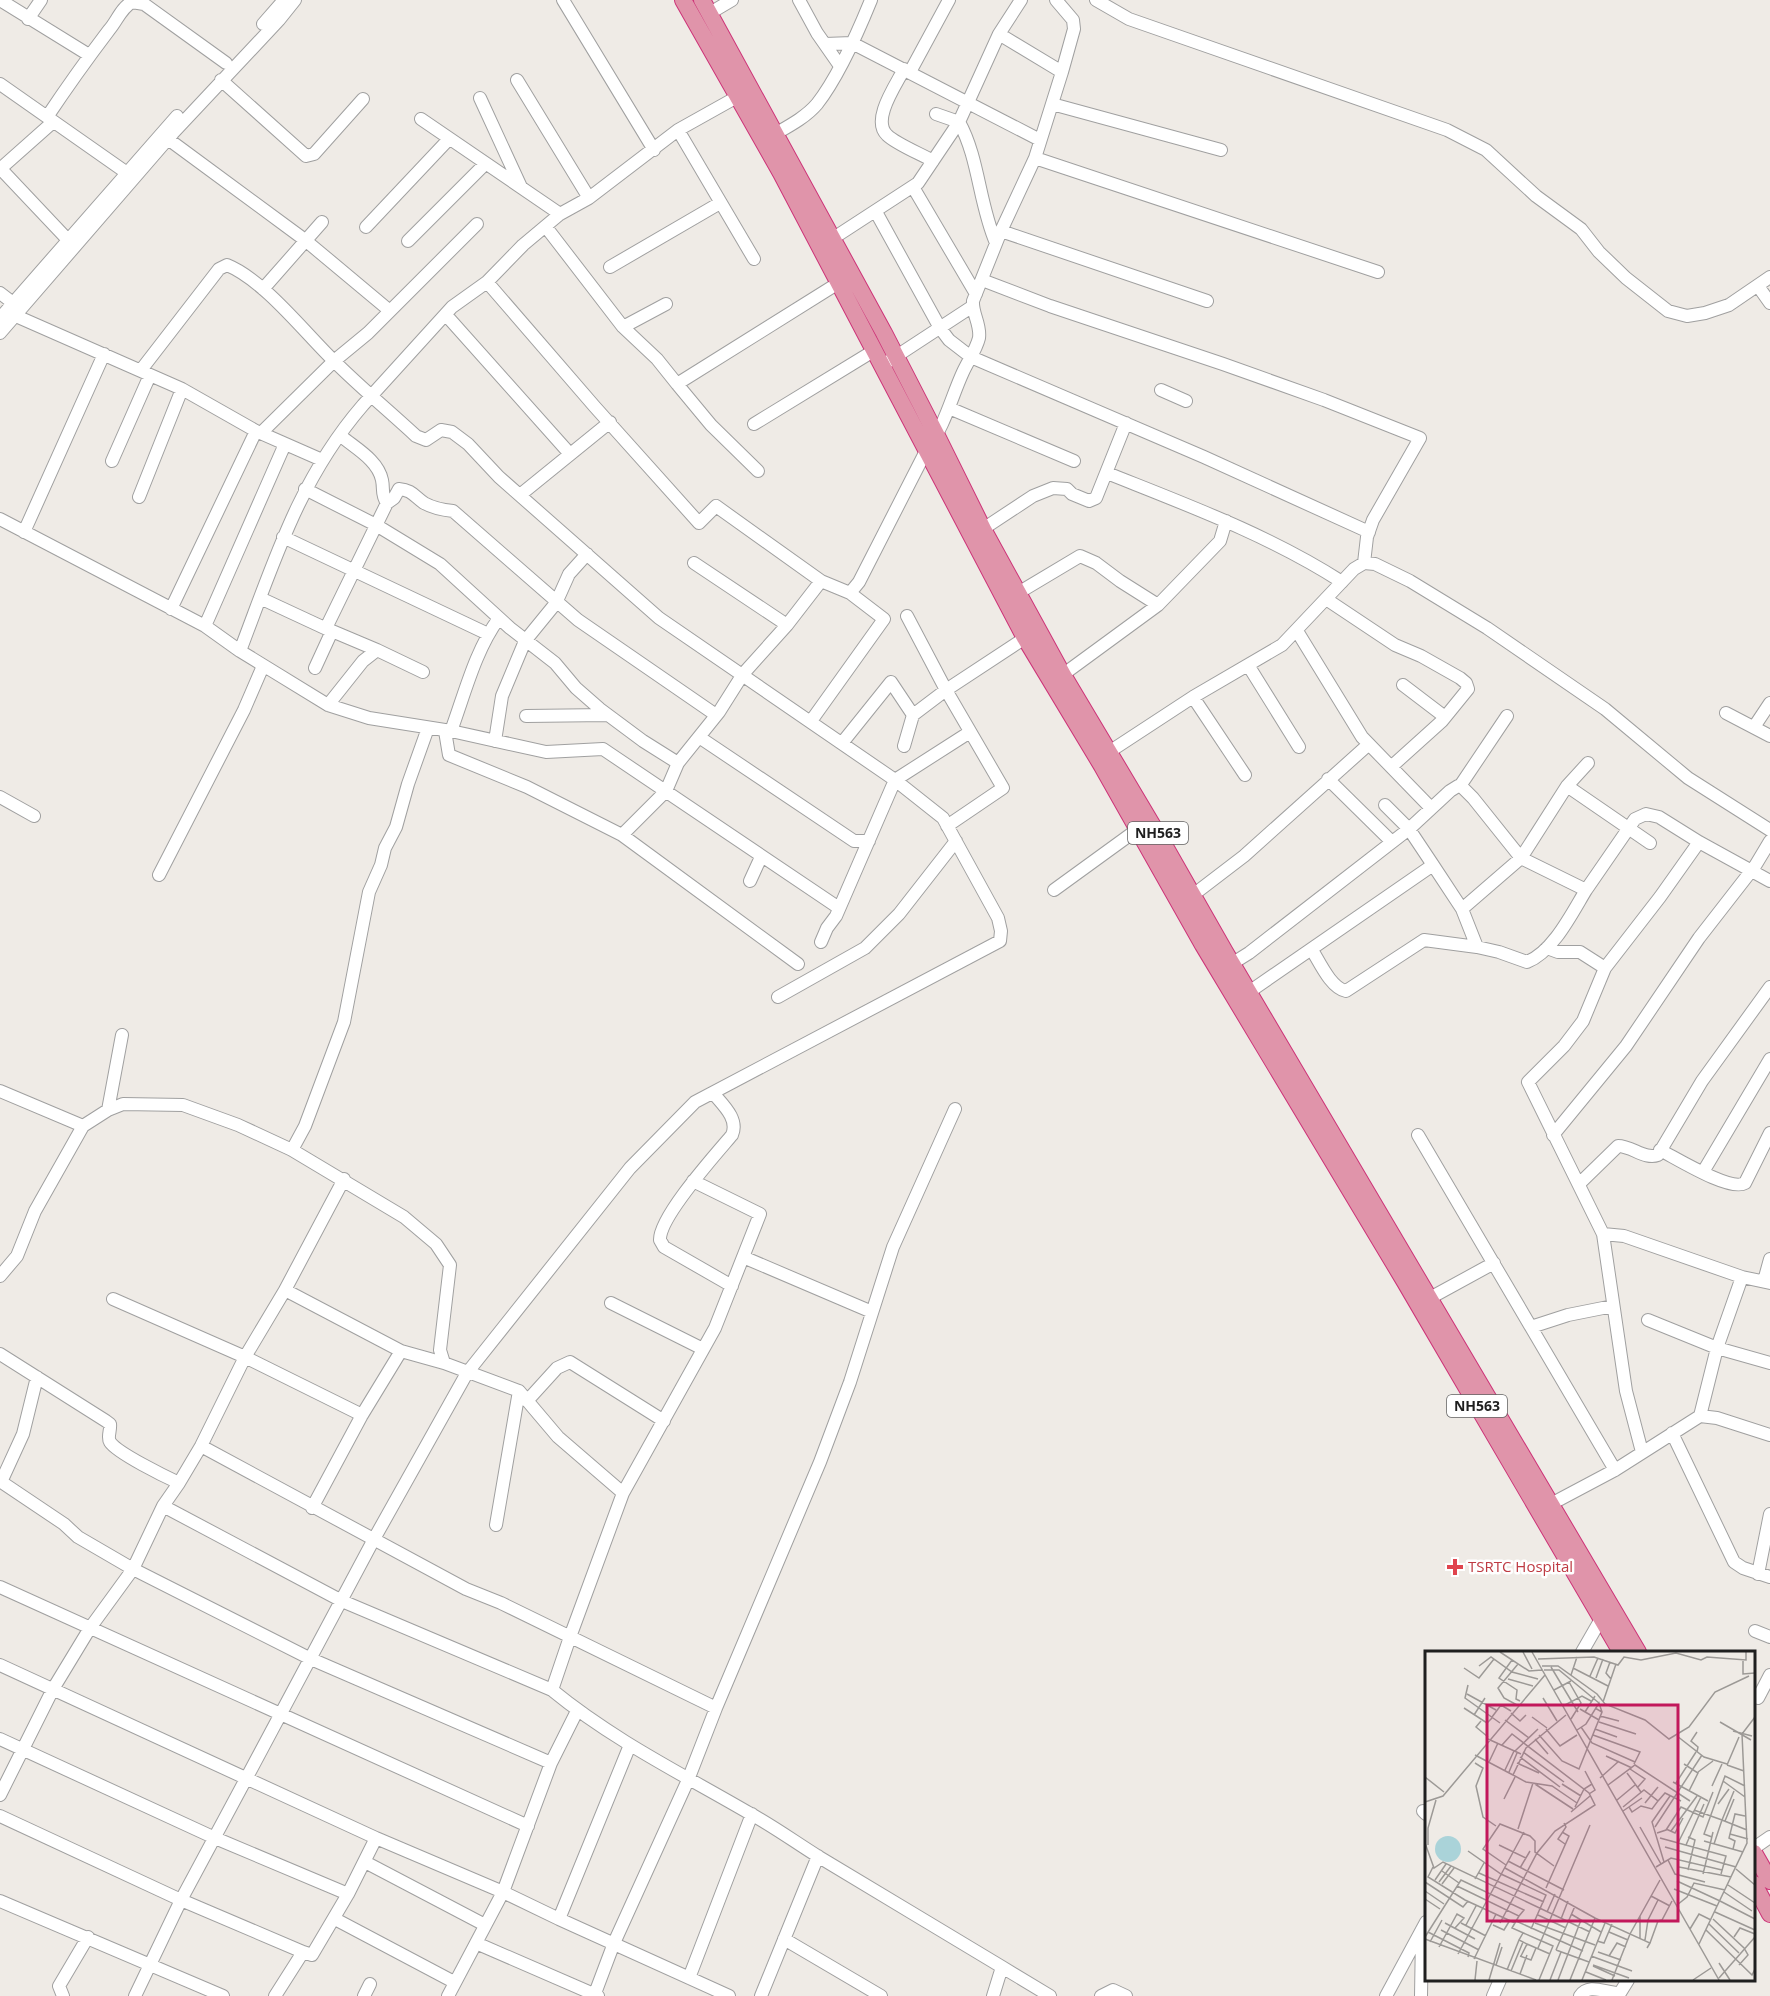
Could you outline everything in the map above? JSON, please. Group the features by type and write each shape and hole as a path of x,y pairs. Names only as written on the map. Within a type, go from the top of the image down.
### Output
{"highway":[{"name":"NH563","path":"683,0 782,173 840,282 983,529 1018,593 1057,679 1138,829 1225,968 1620,1651"},
{"name":"NH563","path":"706,7 832,238 885,357"},
{"name":"NH563","path":"932,443 1026,638 1109,752 1193,895 1225,968 1249,992 1637,1651"},
{"path":"1755,1852 1770,1881"},
{"path":"1755,1886 1770,1914"}],"street":[{"path":"0,0 89,55"},
{"path":"28,19 41,0"},
{"path":"0,318 127,173 285,0"},
{"path":"0,333 168,139 279,20 285,0"},
{"path":"563,0 654,150"},
{"path":"706,7 732,0"},
{"path":"799,0 840,66"},
{"path":"775,134 795,123 816,105 840,66 871,0"},
{"path":"933,161 887,135 882,127 881,118 884,107 948,0"},
{"path":"832,238 876,212 918,183 959,122 999,34 1020,0"},
{"path":"754,424 940,328 974,300 998,237 1035,158 1074,29 1073,20 1056,0"},
{"path":"1096,0 1129,19 1467,139 1486,150 1536,196 1581,230 1599,252 1626,278 1668,311 1687,316 1705,313 1764,295 1770,277"},
{"path":"68,240 1,169 50,120 89,55 111,28 124,7 136,2 152,10 226,63"},
{"path":"999,34 1062,72"},
{"path":"825,44 852,43 1040,140"},
{"path":"222,80 306,156 314,154 363,99"},
{"path":"517,80 589,198"},
{"path":"0,84 127,173"},
{"path":"240,651 283,537 305,489 322,459 341,436 349,421 452,307 487,282 523,245 560,214 589,198 678,130 737,97"},
{"path":"480,98 522,188"},
{"path":"1052,104 1221,150"},
{"path":"936,114 959,122 966,135 987,223 998,237 1207,301"},
{"path":"421,119 560,214"},
{"path":"678,130 754,259"},
{"path":"168,139 304,240 390,311"},
{"path":"366,227 449,139"},
{"path":"1035,158 1378,272"},
{"path":"408,241 485,164"},
{"path":"850,593 859,582 932,443 979,336 974,300 914,187"},
{"path":"610,267 720,203"},
{"path":"876,212 940,328 949,340 971,357 1204,457 1369,532"},
{"path":"263,289 322,222"},
{"path":"171,609 258,432 334,361 368,333 477,224"},
{"path":"546,227 623,327 657,359 711,425 758,471"},
{"path":"112,461 145,372 209,280 222,266 231,266 263,289 334,361 416,436 426,440 441,430 452,432 468,444 499,477 659,618 896,780 943,818 998,918 1001,931 1000,941 695,1102 630,1168 467,1372 374,1539 181,1900 135,1996"},
{"path":"982,280 1050,306 1302,392 1420,438 1373,520 1364,562 1342,582 1297,631 1282,645 1193,697 1109,752"},
{"path":"487,282 699,523 716,506 821,581 850,593 884,619 811,721"},
{"path":"677,384 840,282"},
{"path":"0,292 13,303"},
{"path":"623,327 666,304"},
{"path":"446,315 570,454"},
{"path":"16,316 182,388 258,432 322,459"},
{"path":"24,532 104,354"},
{"path":"139,497 182,388"},
{"path":"1161,390 1186,401"},
{"path":"949,408 1074,461"},
{"path":"520,495 610,422"},
{"path":"983,529 1033,496 1053,488 1067,489 1072,494 1092,501 1100,491 1126,423"},
{"path":"341,436 375,464 382,481 383,498 387,503"},
{"path":"205,626 285,444"},
{"path":"1107,473 1226,521 1296,555 1342,582"},
{"path":"305,489 376,525 440,564 499,618 555,663 576,688 607,715 678,764"},
{"path":"315,668 353,569 387,503 394,498 399,489 409,490 426,504 441,510 453,511 556,603 716,715"},
{"path":"0,519 205,626 263,666 328,705 369,718 448,731 546,752 603,749 839,908"},
{"path":"1057,679 1158,605 1220,541 1226,521"},
{"path":"283,537 488,634"},
{"path":"495,741 502,696 525,640 556,603 570,574 587,554"},
{"path":"1018,593 1080,556 1096,563 1158,605"},
{"path":"1364,562 1375,564 1410,581 1525,652 1605,709 1688,778 1770,830"},
{"path":"694,563 787,625"},
{"path":"622,835 666,791 678,764 716,715 742,674 787,625 821,581"},
{"path":"260,598 423,672"},
{"path":"1326,599 1395,645 1421,656 1466,683 1468,689 1445,717 1391,767"},
{"path":"907,616 946,690 1003,788 947,826"},
{"path":"499,618 481,647 448,731 449,755 527,787 622,835 798,964"},
{"path":"1297,631 1362,738 1431,808"},
{"path":"904,746 913,715 946,690 1026,638"},
{"path":"328,705 363,661 377,650"},
{"path":"1248,665 1299,747"},
{"path":"159,875 244,710 263,666"},
{"path":"842,743 891,682 913,715"},
{"path":"1403,685 1445,717"},
{"path":"1193,697 1245,775"},
{"path":"1754,727 1770,703"},
{"path":"1726,712 1770,736"},
{"path":"526,716 607,715"},
{"path":"1225,968 1249,953 1409,829 1450,791 1460,786 1507,716"},
{"path":"292,1150 305,1126 344,1022 369,892 381,865 385,848 396,827 408,784 429,728"},
{"path":"821,942 839,908 896,780 970,732"},
{"path":"699,737 854,841 869,841"},
{"path":"1193,895 1244,856 1369,744"},
{"path":"1462,909 1521,858 1568,786 1588,763"},
{"path":"1328,779 1392,842"},
{"path":"1460,786 1473,798 1521,858 1586,890"},
{"path":"1568,786 1650,843"},
{"path":"0,797 34,816"},
{"path":"1385,806 1409,829 1462,909 1477,947"},
{"path":"1312,950 1334,984 1346,991 1424,940 1477,947 1527,962 1535,959 1547,948 1628,828 1640,815 1651,814 1659,817 1699,842 1770,880"},
{"path":"1054,890 1138,829"},
{"path":"778,997 866,948 899,914 956,841"},
{"path":"1553,1135 1626,1046 1770,841"},
{"path":"1642,1452 1626,1391 1603,1234 1528,1082 1564,1047 1583,1020 1605,968 1699,842"},
{"path":"750,881 761,856"},
{"path":"1249,992 1433,865"},
{"path":"1547,948 1558,952 1580,952 1605,968"},
{"path":"1579,1184 1618,1146 1651,1156 1658,1155 1702,1081 1770,987"},
{"path":"108,1110 122,1035"},
{"path":"1702,1172 1770,1059"},
{"path":"0,1091 83,1126"},
{"path":"713,1093 734,1121 735,1130 693,1181 663,1226 660,1235 662,1244 732,1286"},
{"path":"0,1276 17,1256 35,1211 83,1126 108,1110 123,1104 183,1104 238,1125 292,1150 344,1179 404,1217 436,1244 450,1265 440,1350 444,1363"},
{"path":"476,1943 596,1995 614,1944 688,1780 828,1443 893,1246 954,1109"},
{"path":"1660,1150 1702,1172 1740,1186 1745,1184 1770,1133"},
{"path":"1418,1135 1615,1470"},
{"path":"0,1795 53,1689 90,1628 133,1569 163,1506 201,1446 245,1357 285,1290 344,1179"},
{"path":"552,1690 623,1493 715,1328 760,1214 693,1181"},
{"path":"1603,1234 1624,1236 1742,1276 1767,1282 1770,1259"},
{"path":"743,1257 872,1312"},
{"path":"1430,1299 1494,1263"},
{"path":"1700,1416 1716,1348 1742,1276"},
{"path":"285,1290 401,1352 444,1363 523,1396 558,1437 623,1493"},
{"path":"113,1299 245,1357 362,1415"},
{"path":"611,1303 703,1349"},
{"path":"1531,1327 1568,1315 1614,1306"},
{"path":"1648,1320 1716,1348 1770,1363"},
{"path":"312,1508 362,1415 401,1352"},
{"path":"0,1354 110,1424 109,1438 112,1445 179,1483"},
{"path":"496,1525 523,1396 557,1368 570,1362 664,1421"},
{"path":"37,1377 23,1434 1,1482 64,1524 78,1538 133,1569 311,1659 551,1763"},
{"path":"1551,1504 1615,1470 1700,1416 1717,1418 1770,1435"},
{"path":"1672,1433 1734,1562 1764,1575 1770,1514"},
{"path":"201,1446 312,1508 466,1589 501,1603 716,1708"},
{"path":"163,1506 342,1601 552,1690 577,1711 630,1745 688,1780 753,1814 818,1856 1050,1996"},
{"path":"0,1587 528,1826"},
{"path":"1583,1651 1601,1619"},
{"path":"1755,1631 1770,1637"},
{"path":"0,1665 376,1838 503,1892 729,1996"},
{"path":"1761,1699 1770,1675"},
{"path":"448,1996 503,1892 551,1763 577,1711"},
{"path":"0,1739 215,1838 348,1894"},
{"path":"559,1919 630,1745"},
{"path":"689,1978 753,1814"},
{"path":"0,1816 181,1900 312,1955 335,1919 376,1838"},
{"path":"1755,1849 1770,1837"},
{"path":"761,1996 818,1856"},
{"path":"365,1862 485,1925"},
{"path":"0,1902 88,1937 219,1995"},
{"path":"335,1919 454,1982"},
{"path":"1386,1996 1424,1926"},
{"path":"1421,1996 1424,1926"},
{"path":"63,1996 59,1986 88,1937"},
{"path":"784,1939 875,1994"},
{"path":"276,1996 303,1952"},
{"path":"993,1996 1002,1967"},
{"path":"1493,1996 1500,1981"},
{"path":"1580,1996 1584,1990 1590,1989 1620,1993 1627,1981"},
{"path":"364,1996 370,1984"},
{"path":"1101,1996 1113,1990 1126,1996"}],"place":[{"name":"TSRTC Hospital","path":"1455,1567"}]}
